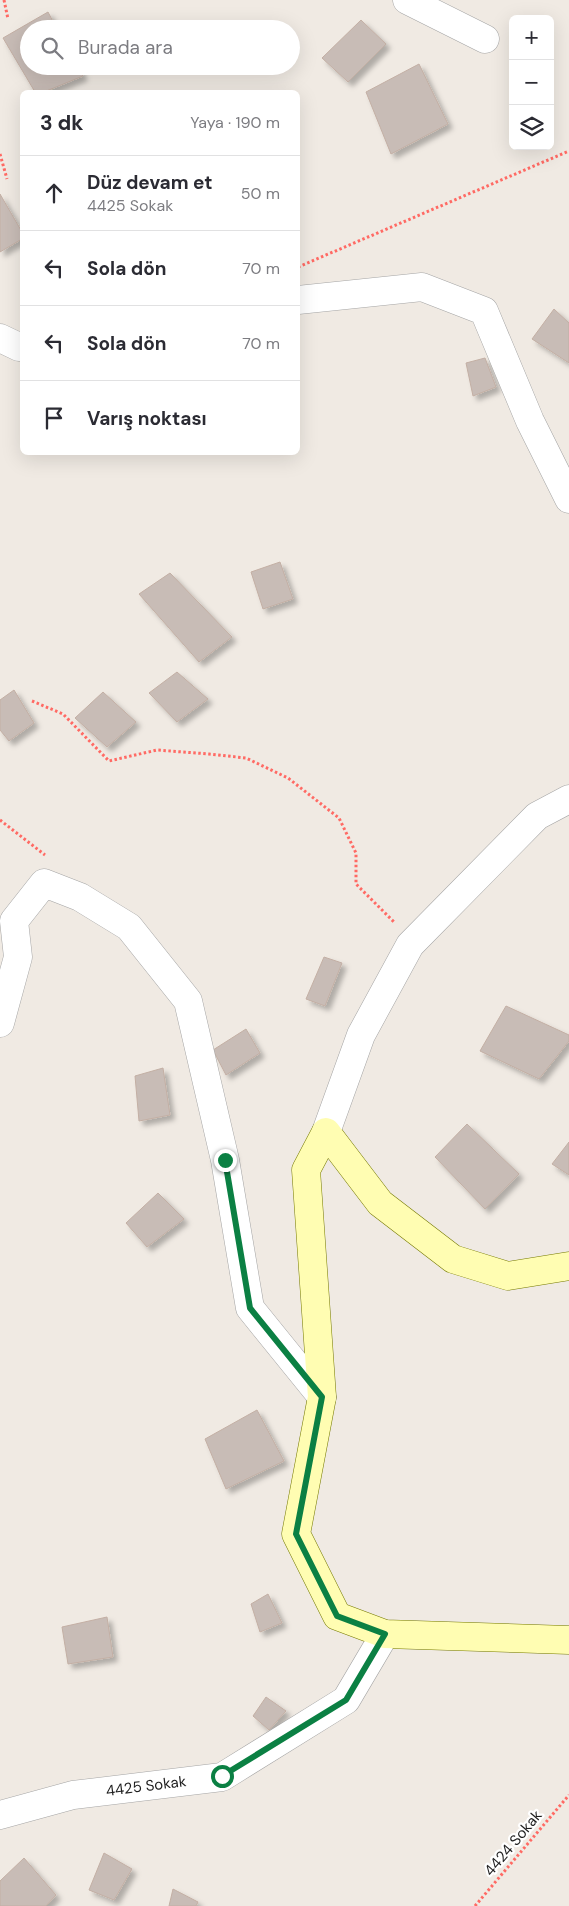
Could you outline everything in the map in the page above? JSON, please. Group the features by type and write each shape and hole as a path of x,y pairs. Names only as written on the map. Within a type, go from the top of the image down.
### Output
{"street":[{"path":"408,0 485,39"},
{"path":"300,300 422,287 484,311 530,421 569,499"},
{"path":"0,338 20,347"},
{"path":"569,799 536,816 410,945 361,1035 326,1132 306,1170 322,1397 296,1534 337,1616 385,1634 569,1640"},
{"path":"0,1023 18,957 14,921 44,883 80,897 129,927 188,1001 225,1160 250,1308 322,1397"},
{"path":"326,1132 380,1203 453,1259 508,1276 569,1266"},
{"name":"4425 Sokak","path":"0,1815 73,1795 222,1776 346,1700 385,1634"}],"path":[{"path":"4,0 8,19"},
{"path":"300,267 569,151"},
{"path":"0,154 7,179"},
{"path":"32,701 64,714 109,761 157,750 209,754 246,758 288,778 339,818 356,853 356,884 414,941"},
{"path":"0,820 46,855 44,883"},
{"name":"4424 Sokak","path":"475,1906 569,1795"}],"building":[{"path":"48,12 52,20 34,20"},
{"path":"361,20 386,44 348,82 322,58"},
{"path":"20,28 20,67 3,38"},
{"path":"419,64 448,124 391,154 366,92"},
{"path":"25,75 83,76 49,90 34,90"},
{"path":"0,194 20,229 20,240 0,252"},
{"path":"554,309 569,323 569,363 532,339"},
{"path":"485,358 496,387 473,396 466,363"},
{"path":"280,562 293,599 263,609 251,572"},
{"path":"170,573 232,637 199,662 139,594"},
{"path":"177,672 208,699 177,722 149,693"},
{"path":"14,690 34,723 9,741 0,730 0,700"},
{"path":"103,692 136,722 107,747 75,718"},
{"path":"324,957 342,963 325,1006 306,999"},
{"path":"506,1006 569,1035 569,1041 539,1079 480,1051"},
{"path":"246,1029 260,1053 226,1075 213,1050"},
{"path":"163,1068 170,1115 139,1121 135,1076"},
{"path":"467,1124 519,1174 485,1209 435,1157"},
{"path":"569,1142 569,1175 552,1164"},
{"path":"158,1193 184,1219 147,1247 126,1223"},
{"path":"257,1410 284,1461 226,1489 205,1439"},
{"path":"268,1594 282,1623 260,1632 251,1604"},
{"path":"107,1617 113,1657 68,1664 62,1627"},
{"path":"266,1697 286,1711 269,1730 253,1716"},
{"path":"104,1853 132,1869 114,1900 89,1890"},
{"path":"24,1858 56,1895 46,1906 0,1906 0,1881"},
{"path":"173,1889 198,1902 196,1906 169,1906"}],"route":[{"path":"222,1776 346,1700 385,1634 337,1616 296,1534 322,1397 250,1308 225,1160"}]}
